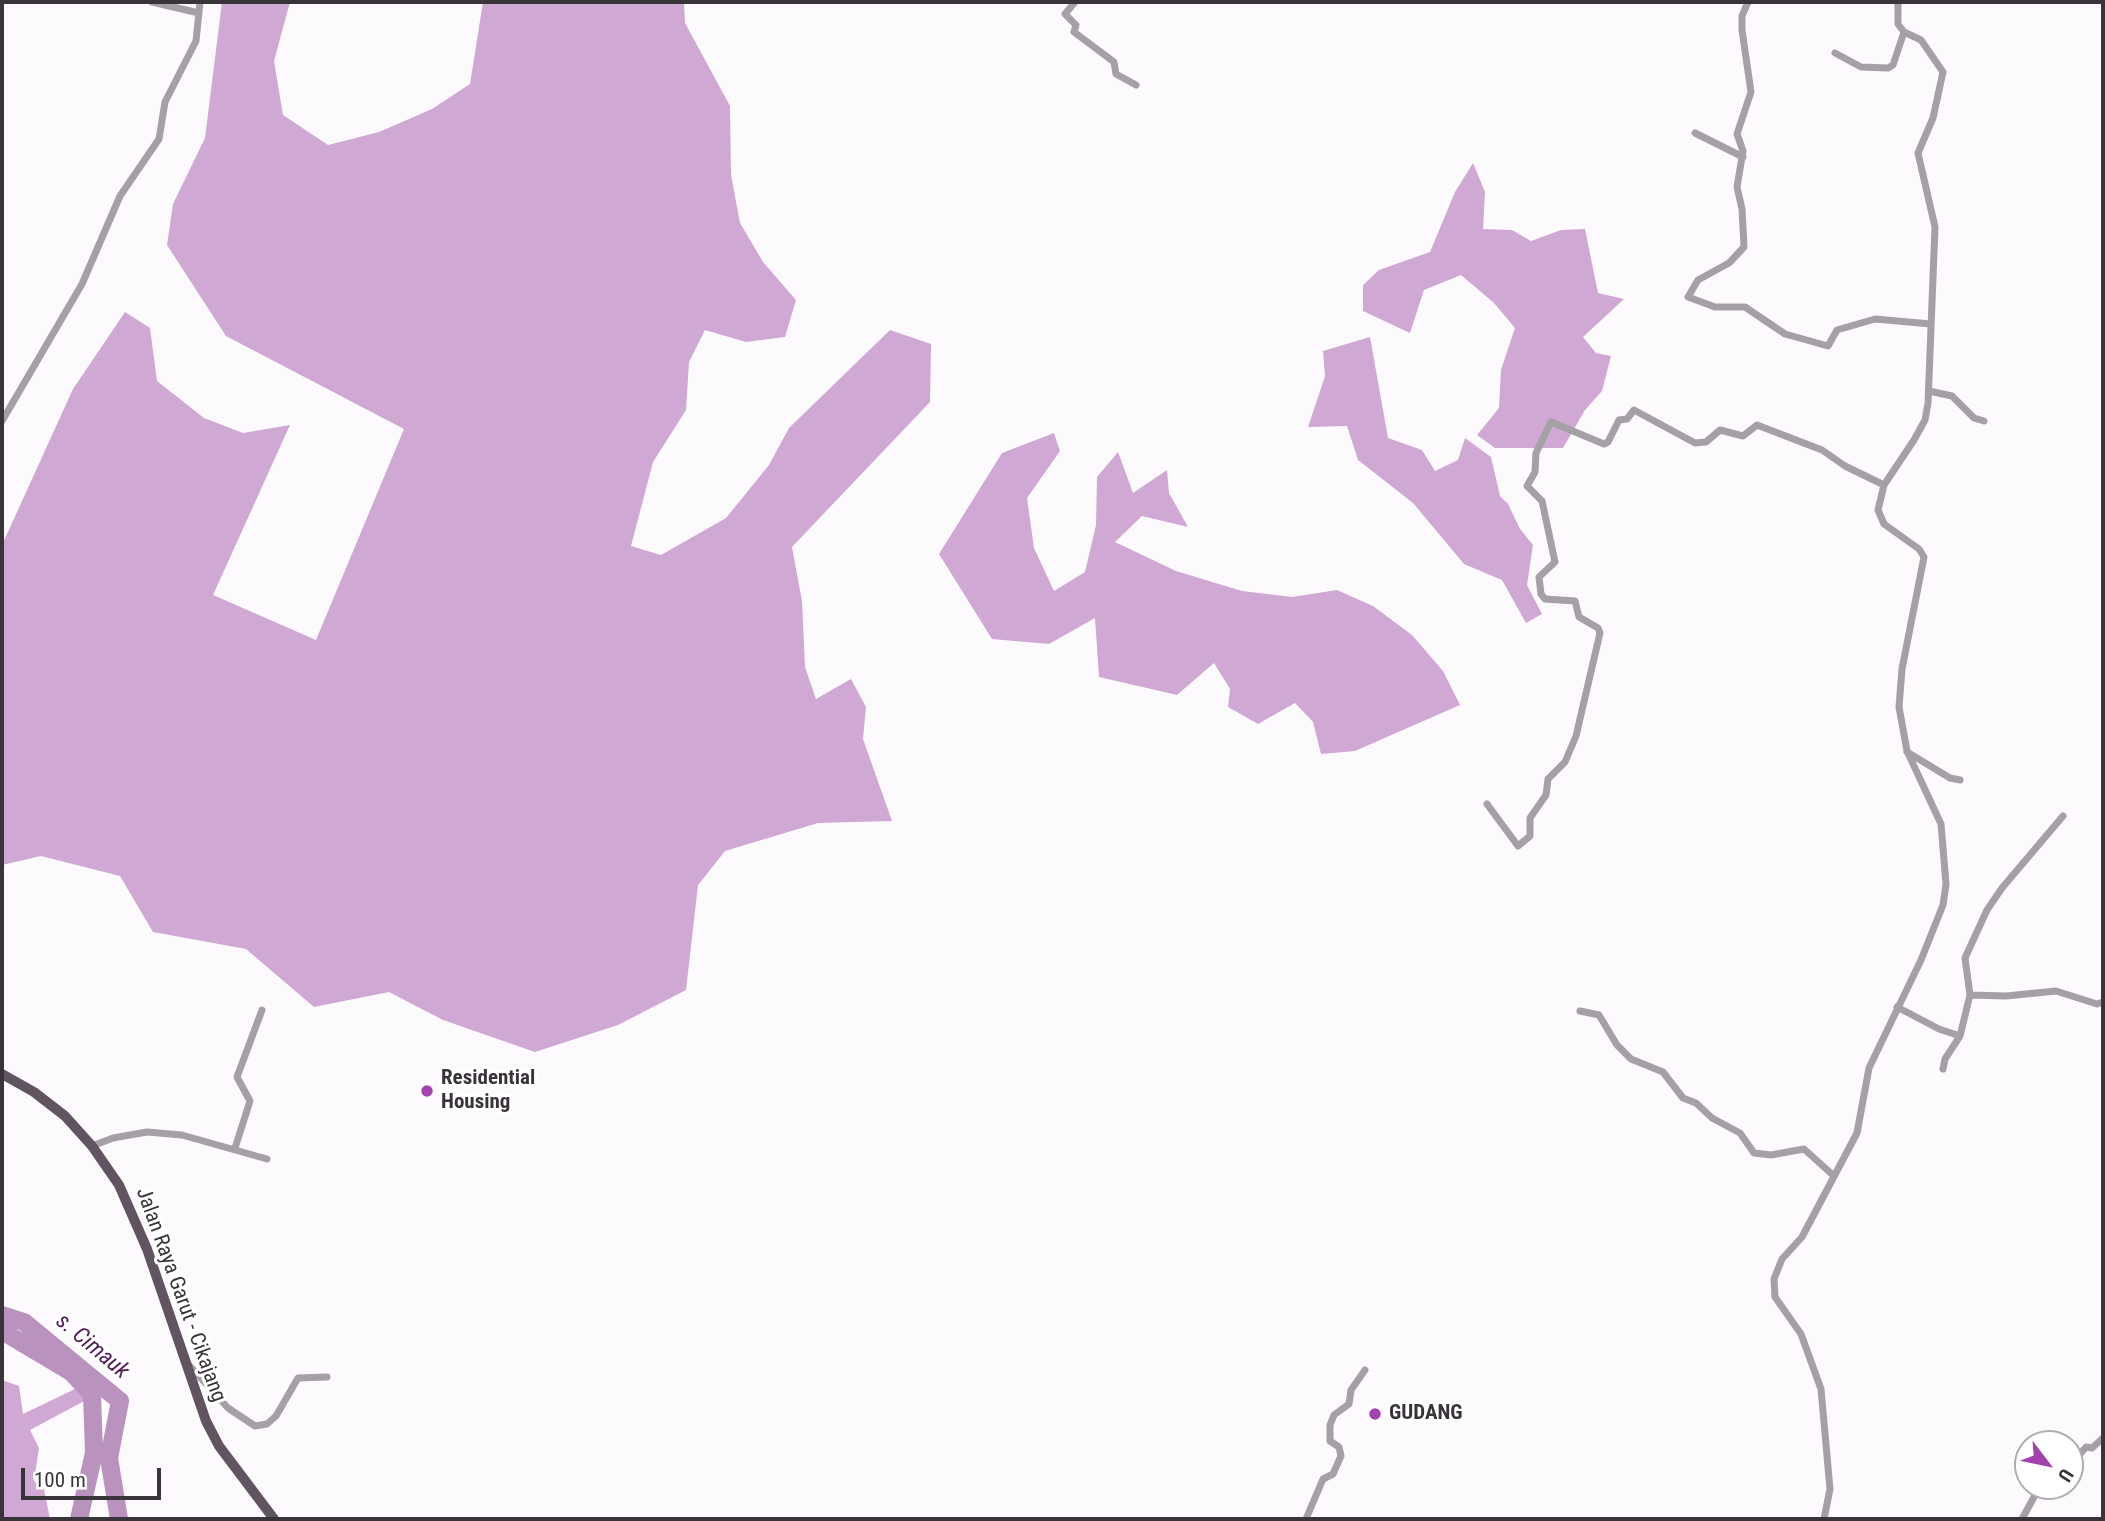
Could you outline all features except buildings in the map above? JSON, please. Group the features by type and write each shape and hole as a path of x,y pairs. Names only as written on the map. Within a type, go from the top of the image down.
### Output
{"main road":[{"name":"Jalan Raya Garut - Cikajang","path":"2,1074 53,1107 92,1146 119,1185 147,1249 200,1407 219,1446 274,1519"}],"street":[{"path":"152,2 199,13"},
{"path":"2,421 82,284 120,196 159,139 165,102 196,41 200,2"},
{"path":"1075,2 1065,14 1076,25 1074,32 1114,62 1116,74 1136,85"},
{"path":"1748,2 1742,16 1742,30 1751,92 1737,134 1743,157 1737,187 1742,209 1744,247 1729,263 1698,280 1688,297 1715,307 1745,307 1786,334 1828,346 1837,330 1875,319 1931,324"},
{"path":"1824,1519 1830,1489 1821,1389 1801,1334 1775,1297 1774,1279 1782,1259 1802,1237 1861,1122 1869,1068 1943,905 1946,884 1941,824 1907,751 1899,707 1902,669 1925,563 1919,549 1884,524 1878,510 1884,485 1925,420 1929,391 1935,227 1918,153 1933,118 1943,72 1921,40 1904,32 1896,17 1898,2"},
{"path":"1835,53 1861,67 1888,68 1893,65 1904,32"},
{"path":"1695,133 1743,157"},
{"path":"1929,391 1952,396 1974,418 1984,421"},
{"path":"1487,804 1518,846 1530,836 1530,818 1546,795 1548,779 1565,762 1577,733 1601,633 1598,628 1579,617 1575,601 1545,599 1541,594 1539,578 1555,562 1542,501 1527,486 1535,472 1536,453 1550,422 1604,444 1619,421 1627,419 1635,410 1695,443 1705,443 1720,430 1743,436 1757,425 1822,450 1845,466 1884,485"},
{"path":"1907,751 1950,778 1959,779"},
{"path":"1943,1069 1945,1059 1960,1036 1970,995 1965,958 1987,910 2002,888 2063,816"},
{"path":"1970,995 2006,996 2056,991 2097,1004 2103,1002"},
{"path":"1897,1007 1939,1029 1960,1036"},
{"path":"235,1148 250,1101 237,1077 262,1010"},
{"path":"1580,1011 1600,1015 1616,1045 1631,1059 1663,1072 1683,1098 1696,1103 1712,1118 1740,1133 1754,1153 1771,1155 1804,1149 1834,1176"},
{"path":"92,1146 113,1138 147,1132 182,1135 267,1159"},
{"path":"183,1358 229,1408 255,1426 267,1424 276,1416 298,1378 327,1377"},
{"path":"1306,1519 1322,1479 1333,1474 1341,1456 1339,1447 1330,1441 1329,1427 1334,1415 1350,1402 1351,1390 1365,1370"},
{"path":"2084,1449 2092,1448 2103,1438"},
{"path":"2022,1519 2032,1500"}],"shaded area":[{"path":"222,2 290,2 274,61 283,115 328,145 379,132 432,109 470,84 483,2 684,2 685,23 730,106 731,175 740,223 763,262 796,300 785,337 746,342 705,330 689,362 686,410 653,462 631,546 661,555 726,518 769,465 789,428 890,330 931,344 930,402 792,547 802,601 805,667 816,699 851,679 866,707 863,739 892,821 818,823 725,851 698,885 686,990 618,1025 535,1052 443,1020 389,992 314,1007 246,949 153,932 120,876 41,856 2,865 2,545 73,389 125,312 150,328 157,381 204,418 243,433 290,425 213,595 316,640 404,429 226,336 167,245 173,204 205,138"},
{"path":"1473,163 1485,192 1483,229 1512,230 1531,241 1561,230 1585,229 1598,293 1624,299 1583,337 1596,353 1611,356 1602,391 1585,410 1563,448 1495,448 1477,435 1499,408 1501,370 1515,328 1494,303 1461,275 1424,290 1410,333 1363,311 1363,285 1379,270 1430,252 1455,192"},
{"path":"1370,337 1388,438 1422,450 1435,471 1458,460 1465,438 1491,457 1500,496 1508,504 1520,529 1533,545 1527,585 1542,614 1526,623 1502,580 1464,564 1413,503 1358,460 1347,426 1308,427 1325,376 1323,351"},
{"path":"1054,433 1060,451 1027,498 1034,548 1054,591 1085,572 1096,525 1097,477 1118,452 1133,493 1167,470 1169,493 1188,527 1142,516 1115,542 1176,571 1242,591 1292,597 1337,590 1373,606 1412,635 1443,671 1460,705 1355,751 1321,754 1313,722 1295,703 1258,724 1228,707 1230,689 1214,663 1177,695 1099,677 1095,618 1049,644 992,639 939,554 1002,453"},
{"path":"2,1380 19,1386 23,1414 77,1388 88,1399 30,1430 39,1448 34,1481 44,1489 50,1519 2,1519"}],"waterway":[{"name":"s. Cimauk","path":"2,1315 24,1322 120,1401 109,1458 119,1519"},
{"path":"2,1331 71,1372 92,1394 94,1453 79,1519"}],"place":[{"name":"Residential Housing","path":"427,1091"},
{"name":"GUDANG","path":"1375,1414"}]}
